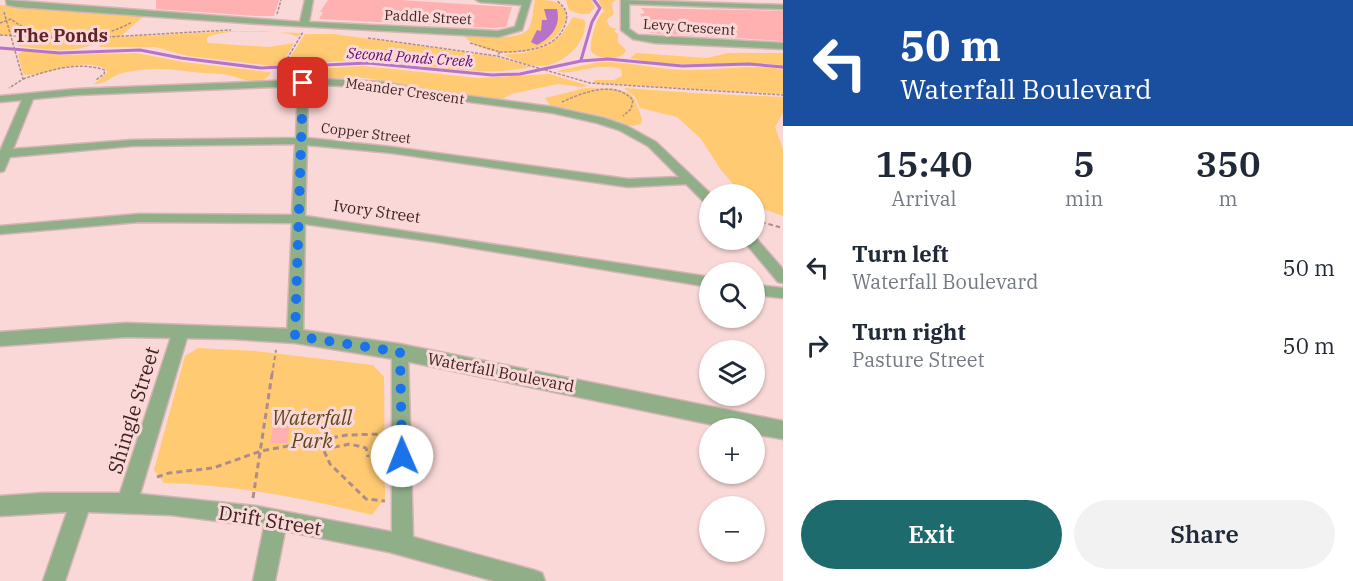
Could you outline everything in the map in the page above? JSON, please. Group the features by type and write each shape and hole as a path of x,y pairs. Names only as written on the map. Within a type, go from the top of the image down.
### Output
{"street":[{"path":"10,0 10,3 18,4 305,28 309,0"},
{"path":"480,0 526,1"},
{"name":"Paddle Street","path":"305,28 504,33 519,28 526,1"},
{"path":"625,1 783,7"},
{"name":"Levy Crescent","path":"625,1 626,30 641,39 783,46"},
{"path":"287,336 300,219 303,83"},
{"name":"Meander Crescent","path":"4,95 29,96 303,83 368,83 424,93 553,110 610,124 652,144 699,188"},
{"path":"0,168 3,154 29,96"},
{"name":"Copper Street","path":"3,154 132,143 301,141 392,150 628,183 691,180"},
{"name":"Ivory Street","path":"0,230 139,218 300,219 404,233 699,280"},
{"path":"759,250 783,278"},
{"path":"765,291 783,293"},
{"name":"Waterfall Boulevard","path":"0,339 116,331 181,331 287,336 400,352 783,430"},
{"name":"Shingle Street","path":"127,502 138,474 181,331"},
{"path":"400,352 403,546"},
{"path":"54,581 81,502"},
{"name":"Drift Street","path":"0,506 127,502 276,520 340,531 534,581"},
{"path":"264,581 276,520"}],"path":[{"path":"275,20 281,0"},
{"path":"556,0 561,0"},
{"path":"468,41 481,48 500,52 518,52 536,48 558,37 566,25 568,15 565,7 556,0"},
{"path":"3,10 6,10 3,12 23,79"},
{"path":"0,23 11,19 22,27 41,33 83,38 117,31 130,24 134,18"},
{"path":"293,31 305,28"},
{"path":"275,79 305,28"},
{"path":"0,35 83,38 239,30"},
{"path":"364,38 497,56 590,83 612,86 783,95"},
{"path":"497,56 500,52"},
{"path":"4,95 10,87 23,79 72,67 93,67 105,70 101,78 80,87 76,92"},
{"path":"612,86 613,90"},
{"path":"554,106 582,94 613,90 631,97 633,105 628,113 610,124"},
{"path":"765,223 783,228"},
{"path":"250,517 261,451 287,336"},
{"path":"157,477 169,473 213,468 261,451 320,442 347,435 401,434"},
{"path":"320,442 330,464 366,499 380,502 402,501"},
{"path":"324,449 342,444 359,445 366,448 368,457"}],"green space":[{"path":"535,0 559,4 567,15 561,29 551,40 538,47 523,52 491,51 465,37 464,35 509,37 524,32 529,28"},
{"path":"566,0 591,0 595,7 589,14 580,14 569,10"},
{"path":"598,0 616,0 611,3 614,14 606,20 610,27 617,29 614,31 618,34 618,42 626,50 623,55 606,58 597,56 591,51 594,30 598,18 604,11"},
{"path":"0,5 145,15 120,37 245,31 213,35 207,38 207,42 268,47 294,43 282,64 272,66 188,56 155,47 100,47 99,45 106,38 68,40 0,35"},
{"path":"573,17 585,20 585,29 578,45 565,58 548,65 535,66 503,55 525,53 550,44 562,34"},
{"path":"276,32 301,33 297,37"},
{"path":"305,34 334,34 492,56 531,67 473,71 364,61 286,64"},
{"path":"16,38 99,41 81,48 60,50 18,46 14,41"},
{"path":"26,50 65,55 136,53 183,62 270,72 270,74 265,79 254,81 222,74 152,69 119,74 105,82 94,84 107,73 106,69 86,64 36,74 23,74 18,54"},
{"path":"636,53 707,58 728,53 783,53 783,65 649,62 630,58"},
{"path":"599,62 679,70 748,67 783,69 783,94 595,83 594,80 614,80 622,76 621,69 612,67 569,72 557,71"},
{"path":"363,66 478,78 550,74 589,86 558,84 511,94 502,99 366,78 278,79 284,71"},
{"path":"586,88 616,89 629,93 635,100 642,119 641,124 632,126 603,116 550,105 545,98"},
{"path":"624,88 783,97 783,113 775,127 783,149 783,216 765,210 765,184 733,184 721,170 701,139 677,117 640,108 635,97"},
{"name":"Waterfall Park","path":"198,348 255,351 373,365 384,377 385,498 372,515 269,493 217,486 164,483 154,470 185,356"}],"shaded area":[{"path":"544,9 557,9 558,21 551,35 537,45 531,42 537,30 541,31 542,20 547,20"}],"building":[{"path":"156,0 279,0 274,16 257,16 156,9"},
{"path":"328,0 400,0 512,7 506,27 492,28 319,19 323,12 320,12"},
{"path":"641,8 783,11 783,41 650,33 640,14 645,13"},
{"path":"274,421 290,421 287,443 270,443"}],"waterway":[{"path":"581,60 592,22 600,8 594,0"},
{"name":"Second Ponds Creek","path":"0,48 60,53 140,50 181,58 261,68 368,63 492,75 520,74 581,61 608,59 682,66 749,64 783,67"}],"district":[{"name":"The Ponds","path":"61,35"}],"route":[{"path":"303,83 295,336 400,352 402,456"}]}
